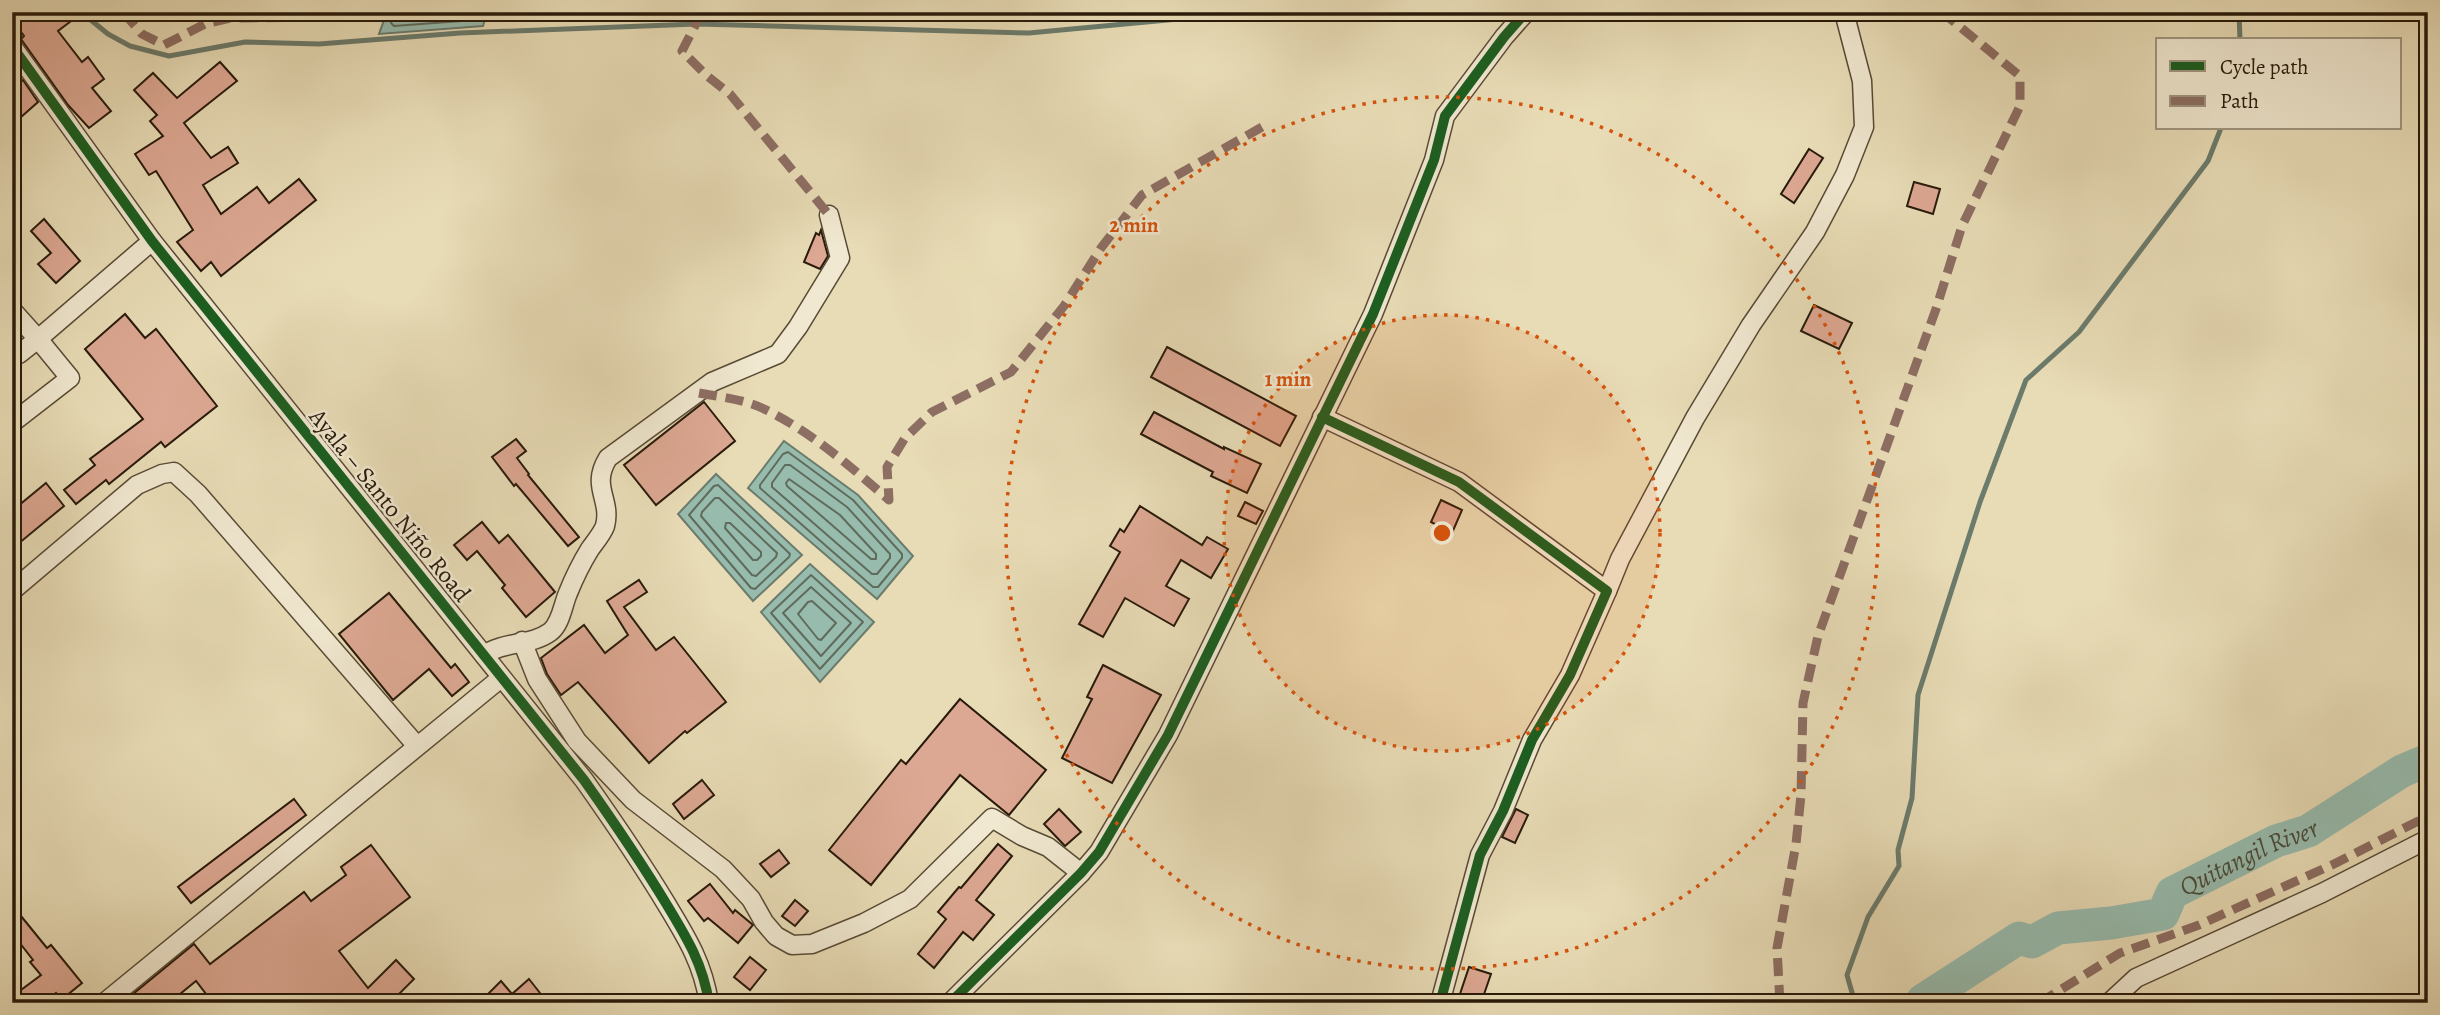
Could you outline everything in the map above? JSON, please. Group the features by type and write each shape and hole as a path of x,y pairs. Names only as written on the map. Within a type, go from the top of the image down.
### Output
{"street":[{"path":"950,1003 1082,873 1099,852 1168,735 1373,314 1434,160 1445,116 1526,12"},
{"path":"1440,1003 1480,855 1503,811 1532,740 1570,675 1620,559 1695,418 1751,325 1815,232 1845,175 1864,127 1862,81 1844,12"},
{"name":"Ayala – Santo Niño Road","path":"12,46 152,241 584,780 643,865 694,951 705,978 709,1003"},
{"path":"484,655 494,648 522,642 552,631 564,608 568,592 604,527 606,510 600,486 600,470 608,458 712,382 778,354 798,327 840,258 829,215"},
{"path":"12,356 19,354 38,339 152,241"},
{"path":"12,310 69,377 12,423"},
{"path":"1322,417 1459,482 1607,591"},
{"path":"12,591 137,485 174,472 198,494 417,746"},
{"path":"522,642 537,680 577,741 633,800 723,869 751,899 764,922 776,936 792,945 812,944 864,923 909,899 992,818 1022,836 1048,847 1082,873"},
{"path":"104,1003 501,678"},
{"path":"2109,1003 2136,978 2322,893 2428,839"}],"water":[{"path":"387,12 487,12 483,26 379,34"},
{"path":"502,12 595,12 593,17 499,20"},
{"path":"784,441 858,495 913,556 877,599 748,488"},
{"path":"716,474 802,555 753,601 678,514"},
{"path":"810,564 874,622 820,682 761,612"}],"building":[{"path":"12,12 83,12 58,31 82,62 88,57 104,79 92,88 111,111 89,128 68,105 21,39 24,36 12,20"},
{"path":"220,62 237,81 184,123 211,158 228,147 238,163 203,185 221,214 257,187 269,203 299,179 316,200 221,276 211,262 201,271 177,242 193,230 156,171 149,175 135,154 163,136 150,121 157,115 134,90 153,73 177,98"},
{"path":"23,80 38,102 12,125 12,89"},
{"path":"1809,149 1823,158 1794,203 1781,194"},
{"path":"1914,182 1940,189 1933,214 1907,206"},
{"path":"44,219 80,261 56,283 38,264 51,253 31,231"},
{"path":"821,230 828,256 820,269 804,262 816,233 819,235"},
{"path":"1814,305 1852,323 1839,349 1801,331"},
{"path":"125,314 145,338 156,329 217,406 165,447 161,442 109,484 106,480 76,504 64,490 95,465 90,459 143,419 85,349"},
{"path":"1167,347 1296,416 1280,446 1151,377"},
{"path":"704,402 735,441 656,505 624,465"},
{"path":"1154,412 1224,449 1261,464 1247,493 1211,476 1213,472 1141,434"},
{"path":"516,439 526,451 517,458 579,537 568,546 516,484 514,486 492,457"},
{"path":"46,483 64,506 12,549 12,511"},
{"path":"1441,500 1462,510 1452,533 1431,522"},
{"path":"1245,502 1263,511 1256,524 1238,516"},
{"path":"1140,506 1202,545 1207,537 1228,549 1211,578 1181,560 1166,586 1189,599 1174,626 1125,598 1103,637 1079,624 1120,552 1110,546 1120,529 1124,532"},
{"path":"482,522 499,543 508,535 555,592 526,617 502,588 505,585 477,551 467,560 454,545"},
{"path":"639,580 647,592 624,607 656,650 674,637 726,702 687,733 685,731 649,763 578,682 561,695 547,674 541,658 584,625 605,653 628,635 607,601"},
{"path":"389,593 451,668 455,664 469,682 452,696 429,669 393,700 339,634"},
{"path":"1103,665 1161,695 1112,783 1062,758 1092,699 1087,697"},
{"path":"960,699 1046,770 1009,815 960,775 871,885 829,850 901,760 906,764"},
{"path":"702,780 714,795 684,819 673,804"},
{"path":"294,799 306,815 191,903 178,887"},
{"path":"1059,809 1081,832 1065,846 1044,824"},
{"path":"1516,809 1528,815 1515,843 1502,837"},
{"path":"998,844 1012,856 976,900 994,915 973,940 963,932 934,968 918,954 946,919 938,912"},
{"path":"371,845 410,897 339,951 368,988 396,960 414,979 390,1003 213,1003 196,981 169,1003 122,1003 194,944 210,964 304,892 311,901 346,875 341,867"},
{"path":"779,850 789,863 771,877 760,864"},
{"path":"710,884 733,913 735,910 753,925 738,943 708,918 704,921 688,901"},
{"path":"795,900 808,911 795,926 782,916"},
{"path":"12,905 47,948 51,945 82,983 61,1000 56,993 44,1003 24,1003 17,993 41,975 12,933"},
{"path":"750,957 766,970 750,990 734,977"},
{"path":"1469,967 1491,974 1481,1003 1457,1003"},
{"path":"529,979 540,993 528,1003 479,1003 501,981 512,994"}],"waterway":[{"path":"81,12 108,34 130,46 169,56 245,42 319,44 460,33 696,24 1029,33 1253,12"},
{"path":"2239,12 2240,38"},
{"path":"1855,1003 1847,975 1868,917 1899,866 1898,850 1912,798 1918,695 1980,502 2026,380 2079,332 2208,161 2220,130"},
{"name":"Quitangil River","path":"1923,1003 1923,1000 2019,938 2032,942 2058,928 2163,914 2172,893 2276,841 2308,831 2402,771 2428,760"}],"marked path":[{"path":"123,12 142,34 164,45 205,24 230,18 372,17 374,12"},
{"path":"702,12 682,51 730,94 829,215"},
{"path":"1780,1003 1777,948 1796,844 1801,795 1803,703 1818,636 1936,309 1962,226 2020,106 2020,76 1942,12"},
{"path":"699,393 747,402 779,417 828,449 889,500 887,467 905,438 932,412 1011,372 1064,306 1101,248 1142,195 1262,127"},
{"path":"2039,1003 2120,953 2199,925 2334,864 2428,816"}],"cycle path":[{"path":"950,1003 1099,852 1168,735 1373,314 1434,160 1445,116 1526,12"},
{"path":"12,46 152,241 584,780 637,857 681,929 698,964 709,1003"},
{"path":"1322,417 1459,482 1607,591 1570,675 1532,740 1503,811 1480,855 1440,1003"}]}
